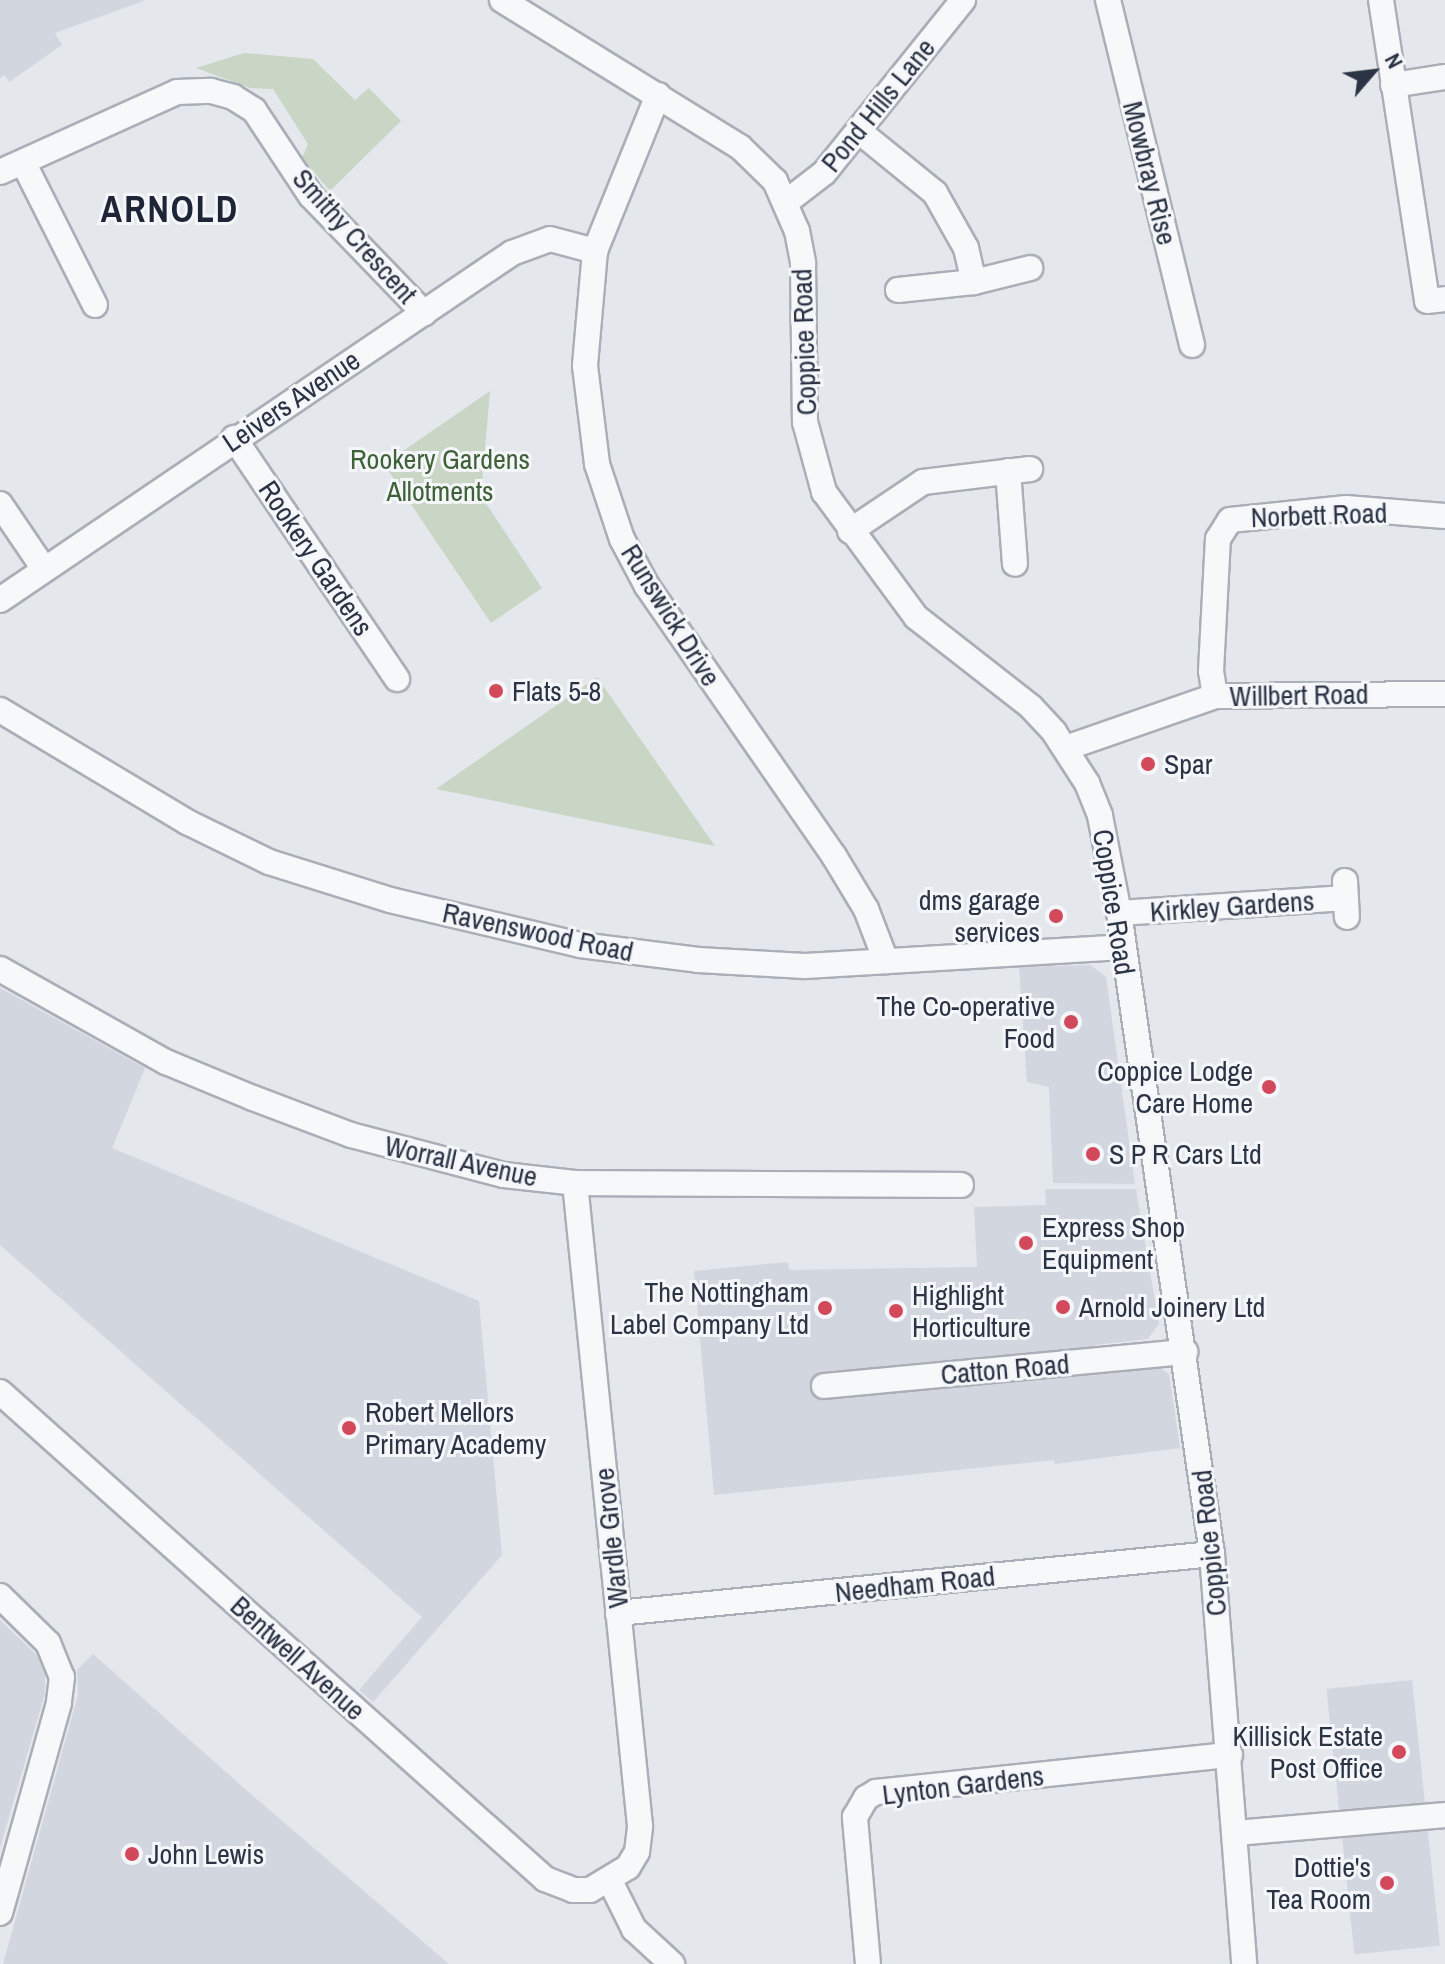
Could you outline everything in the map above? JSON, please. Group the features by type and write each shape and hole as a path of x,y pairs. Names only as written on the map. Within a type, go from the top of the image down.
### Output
{"street":[{"name":"Coppice Road","path":"502,0 740,147 775,181 803,263 805,422 824,492 916,617 1031,707 1066,748 1100,816 1119,913 1212,1554 1244,1964"},
{"name":"Pond Hills Lane","path":"785,203 824,173 860,132 963,0"},
{"name":"Mowbray Rise","path":"1108,0 1192,345"},
{"path":"1381,0 1427,301 1445,299"},
{"path":"1393,85 1445,77"},
{"name":"Smithy Crescent","path":"0,172 177,92 211,91 233,97 264,121 311,196 424,313"},
{"name":"Runswick Drive","path":"658,95 595,251 586,304 589,418 597,464 622,539 654,597 834,856 866,909 886,961"},
{"path":"860,132 935,193 966,248 974,282"},
{"path":"23,162 95,305"},
{"name":"Leivers Avenue","path":"0,600 234,438 527,245 550,239 595,251"},
{"path":"898,290 974,282 1030,268"},
{"name":"Rookery Gardens","path":"234,438 397,679"},
{"path":"850,531 923,482 1019,470 1022,551"},
{"path":"0,504 44,569"},
{"name":"Norbett Road","path":"1215,696 1211,671 1218,539 1230,520 1346,508 1445,516"},
{"name":"Willbert Road","path":"1066,748 1215,696 1445,694"},
{"name":"Ravenswood Road","path":"0,710 200,829 308,877 462,918 635,953 805,966 1123,947"},
{"name":"Kirkley Gardens","path":"1119,913 1346,899"},
{"name":"Worrall Avenue","path":"0,969 166,1062 309,1119 504,1175 575,1183 961,1185"},
{"name":"Wardle Grove","path":"575,1183 640,1826 637,1852 628,1867 610,1881"},
{"name":"Catton Road","path":"824,1386 1185,1352"},
{"name":"Bentwell Avenue","path":"0,1392 545,1879 573,1890 610,1881"},
{"name":"Needham Road","path":"618,1613 1212,1554"},
{"path":"0,1596 48,1643 62,1677 59,1703 0,1913"},
{"name":"Lynton Gardens","path":"868,1964 855,1817 866,1798 876,1792 1230,1755"},
{"path":"1236,1833 1445,1815"},
{"path":"610,1881 634,1929 672,1964"}],"shaded area":[{"path":"0,0 146,0 55,33 62,45 9,82 5,75 0,78"},
{"path":"1090,965 1106,977 1135,1184 1053,1183 1049,1087 1027,1082 1019,967"},
{"name":"Robert Mellors Primary Academy","path":"0,988 145,1068 112,1148 479,1301 502,1555 373,1702 359,1690 422,1617 0,1245"},
{"path":"1045,1189 1136,1189 1159,1324 1148,1339 1095,1345 1096,1372 1155,1365 1169,1374 1180,1448 1055,1464 1054,1460 714,1495 694,1271 788,1262 789,1270 977,1267 974,1207 1046,1205"},
{"path":"0,1620 37,1655 45,1673 45,1693 0,1848"},
{"path":"93,1654 449,1964 3,1964 78,1695 77,1670"},
{"path":"1412,1680 1440,1946 1354,1955 1326,1689"}],"green space":[{"path":"244,53 313,59 355,100 369,88 401,121 330,191 302,158 308,144 273,89 250,88 196,68"},
{"name":"Rookery Gardens Allotments","path":"490,391 481,496 542,588 491,623 384,464"},
{"path":"597,677 715,846 436,789"}],"place":[{"name":"Flats 5-8","path":"496,691"},
{"name":"Spar","path":"1148,764"},
{"name":"dms garage services","path":"1056,916"},
{"name":"The Co-operative Food","path":"1071,1022"},
{"name":"Coppice Lodge Care Home","path":"1269,1087"},
{"name":"S P R Cars Ltd","path":"1093,1154"},
{"name":"Express Shop Equipment","path":"1026,1243"},
{"name":"Arnold Joinery Ltd","path":"1063,1307"},
{"name":"The Nottingham Label Company Ltd","path":"825,1308"},
{"name":"Highlight Horticulture","path":"896,1311"},
{"name":"Robert Mellors Primary Academy","path":"349,1428"},
{"name":"Killisick Estate Post Office","path":"1399,1752"},
{"name":"John Lewis","path":"132,1854"},
{"name":"Dottie's Tea Room","path":"1387,1883"}],"district":[{"name":"ARNOLD","path":"170,210"}]}
